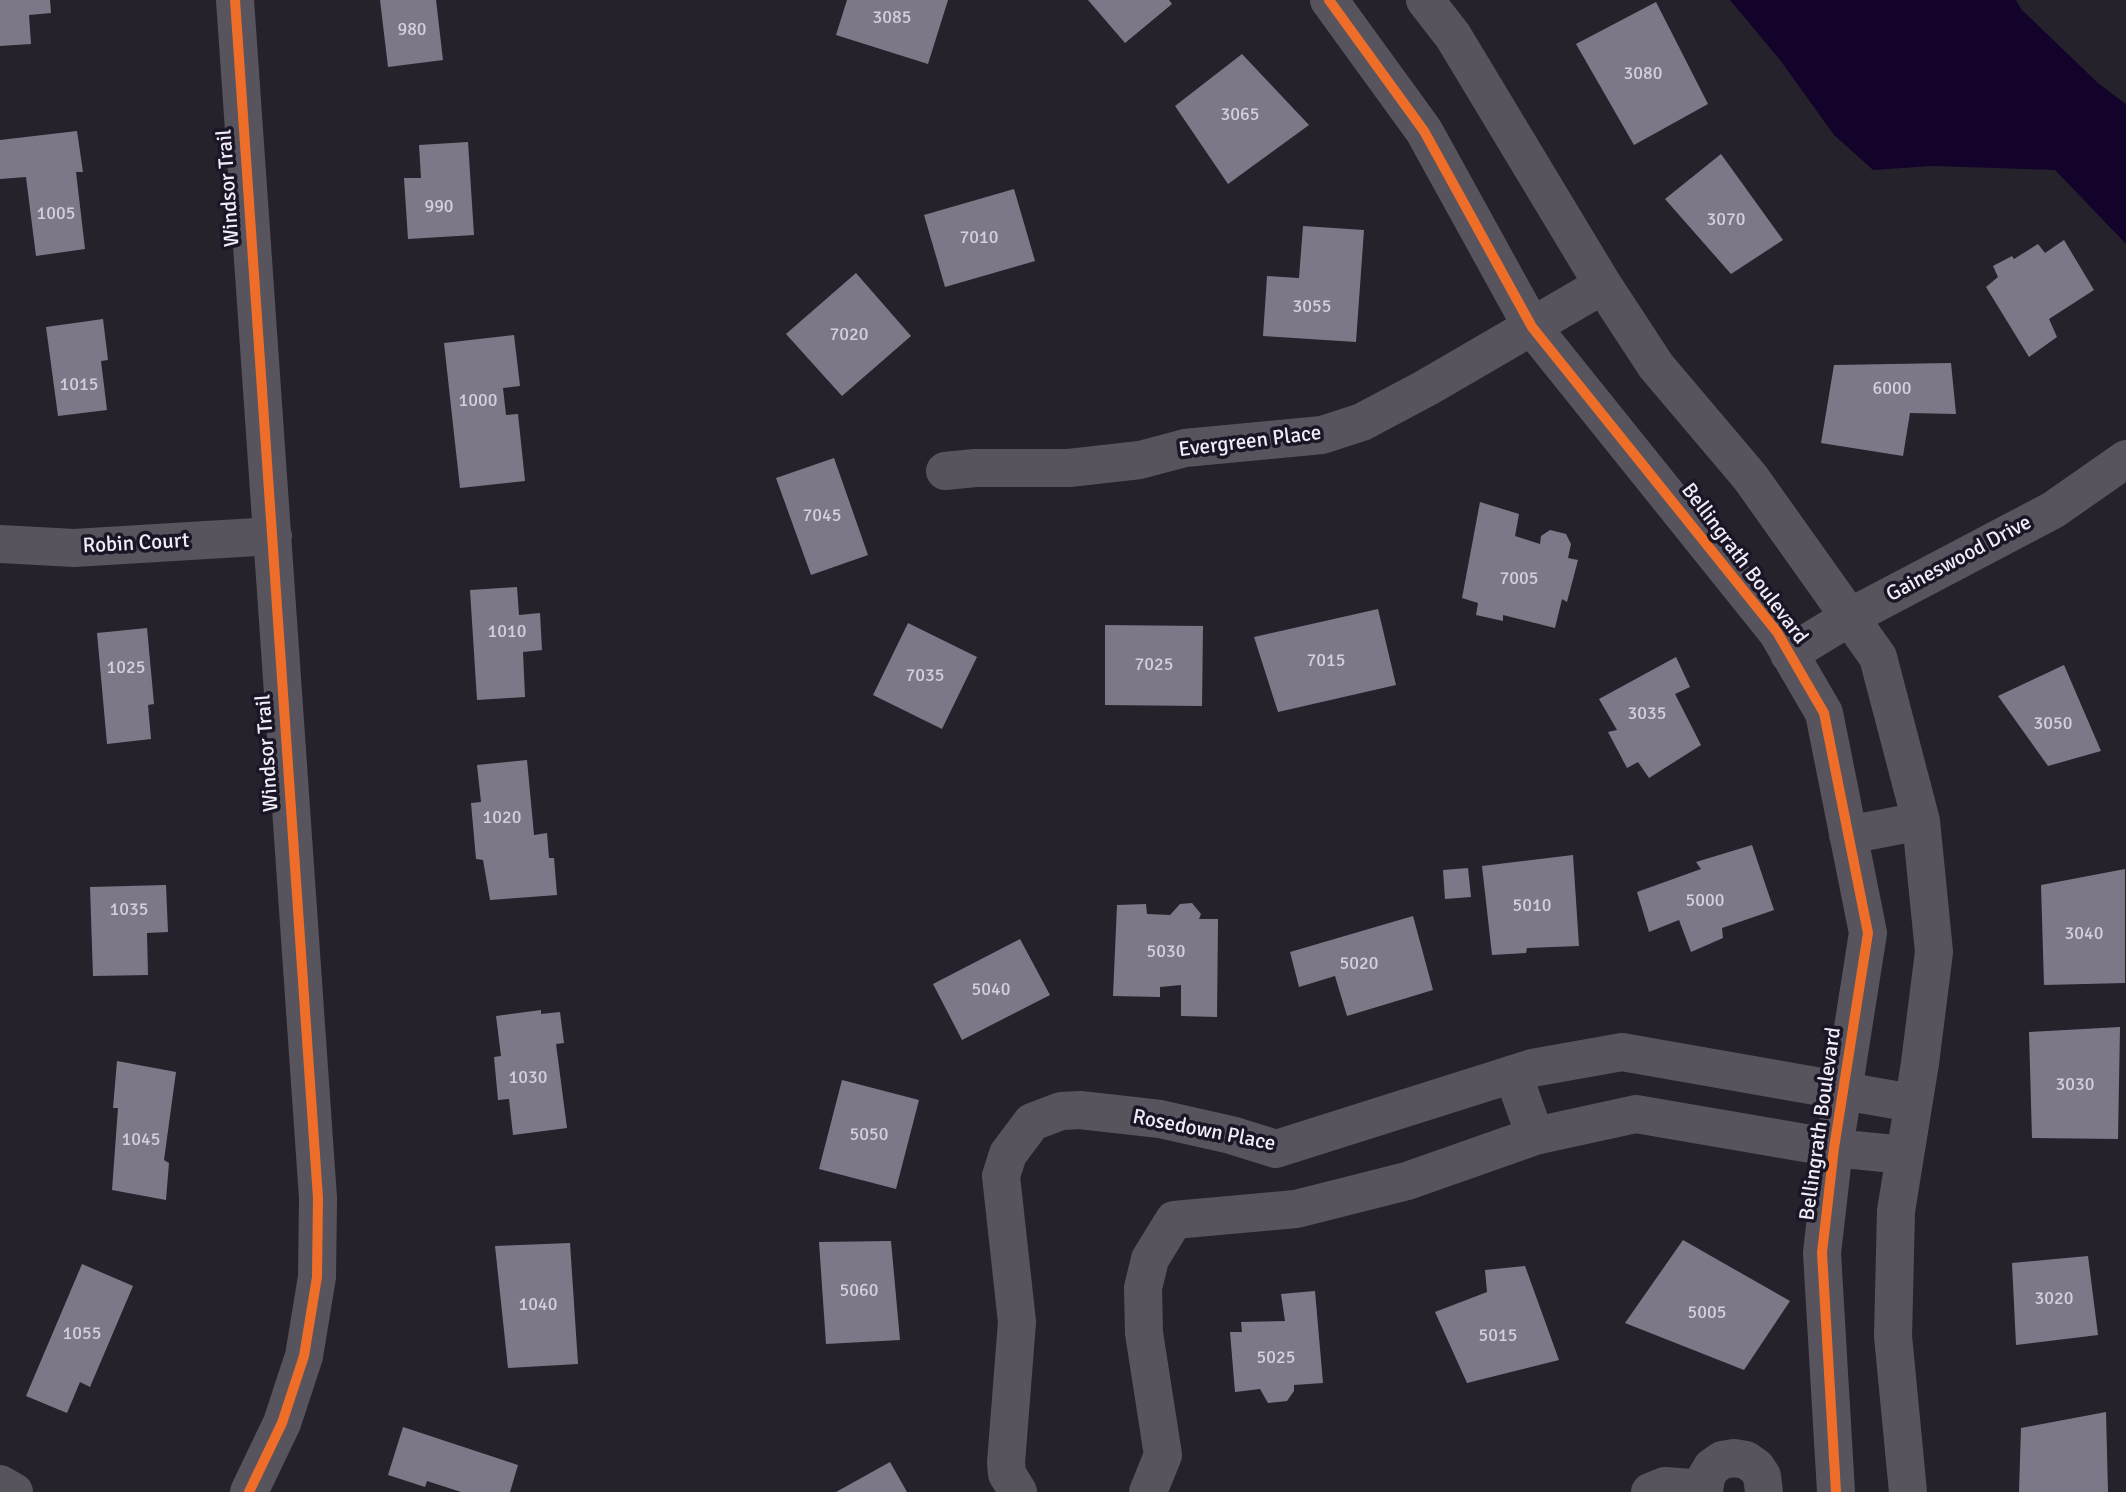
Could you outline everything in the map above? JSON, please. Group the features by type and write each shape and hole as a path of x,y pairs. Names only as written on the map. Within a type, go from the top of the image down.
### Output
{"street":[{"name":"Windsor Trail","path":"235,0 318,1198 317,1277 300,1367 282,1423 249,1492"},
{"name":"Bellingrath Boulevard","path":"1328,0 1424,131 1532,327 1777,632 1824,713 1868,933 1834,1147 1822,1252 1836,1492"},
{"path":"1424,0 1453,36 1603,285 1656,366 1750,477 1878,657 1921,821 1934,952 1896,1211 1893,1336 1908,1492"},
{"name":"Evergreen Place","path":"945,471 975,468 1069,468 1140,460 1185,448 1322,435 1362,422 1603,285"},
{"name":"Gaineswood Drive","path":"1789,654 1849,618 2053,510 2126,459"},
{"name":"Robin Court","path":"0,544 74,548 273,536"},
{"path":"1848,835 1921,821"},
{"name":"Rosedown Place","path":"1018,1492 1007,1474 1006,1463 1017,1322 1001,1176 1012,1146 1032,1122 1061,1111 1080,1110 1160,1119 1231,1135 1276,1149 1513,1074 1622,1052 1912,1103"},
{"path":"1513,1074 1535,1136"},
{"path":"1148,1492 1163,1455 1144,1333 1143,1288 1150,1259 1174,1220 1296,1209 1408,1181 1535,1136 1636,1114 1834,1147 1904,1155"},
{"path":"1650,1492 1665,1486 1704,1490 1712,1467 1734,1458 1746,1460 1756,1467 1762,1476 1764,1492"},
{"path":"0,1485 14,1492"}],"shaded area":[{"path":"1730,0 2016,0 2021,9 2098,83 2126,104 2126,244 2055,170 1933,166 1873,170 1834,135 1780,60"}],"building":[{"path":"0,0 50,0 51,13 29,15 31,44 0,46"},
{"path":"380,0 436,0 443,60 388,67"},
{"path":"847,0 948,0 928,64 836,35"},
{"path":"1088,0 1169,0 1172,4 1125,43"},
{"path":"1656,2 1708,104 1634,145 1576,44"},
{"path":"1242,54 1309,125 1228,184 1175,106"},
{"path":"77,131 83,172 76,172 85,249 36,256 26,177 0,179 0,140"},
{"path":"468,142 474,235 408,239 404,178 421,178 419,145"},
{"path":"1721,154 1783,240 1731,274 1665,199"},
{"path":"1014,189 1035,261 945,287 924,215"},
{"path":"1303,226 1364,230 1356,342 1263,336 1267,276 1299,278"},
{"path":"2064,240 2094,290 2049,319 2057,337 2029,357 1986,287 1998,277 1993,266 2012,256 2014,259 2038,244 2045,253"},
{"path":"856,273 911,336 842,396 786,334"},
{"path":"103,319 108,360 101,361 107,410 58,416 46,327"},
{"path":"514,335 520,386 503,388 506,415 518,414 525,481 460,488 444,343"},
{"path":"1951,363 1956,414 1910,413 1903,456 1821,443 1834,365"},
{"path":"834,458 868,555 811,575 776,478"},
{"path":"1480,502 1519,514 1515,536 1540,544 1541,536 1550,530 1566,534 1571,544 1568,558 1578,560 1567,602 1562,599 1555,628 1503,615 1503,621 1476,615 1478,603 1462,598"},
{"path":"517,587 519,615 540,613 542,650 523,652 525,697 477,700 470,590"},
{"path":"1378,609 1396,685 1278,712 1254,637"},
{"path":"908,623 977,657 942,729 873,695"},
{"path":"1105,625 1203,626 1202,706 1105,705"},
{"path":"147,628 154,704 148,705 151,739 107,744 97,633"},
{"path":"1676,657 1690,687 1675,694 1701,745 1649,778 1638,762 1627,768 1608,732 1617,730 1599,699"},
{"path":"2064,665 2101,751 2048,766 1998,696"},
{"path":"527,760 534,835 547,833 549,858 554,858 557,895 490,900 483,860 476,859 471,803 481,802 477,765"},
{"path":"1752,845 1774,910 1722,928 1723,938 1691,952 1679,920 1649,932 1637,892 1701,869 1696,862"},
{"path":"1573,855 1579,946 1527,948 1526,953 1492,955 1482,866"},
{"path":"1468,868 1471,897 1445,899 1443,870"},
{"path":"2125,869 2125,983 2044,985 2041,885"},
{"path":"166,885 168,932 147,933 148,975 93,976 90,887"},
{"path":"1192,903 1201,914 1199,919 1218,919 1217,1017 1181,1016 1181,985 1160,987 1160,997 1113,996 1117,905 1146,904 1147,914 1170,915 1180,904"},
{"path":"1413,916 1433,990 1347,1016 1335,976 1299,987 1290,952"},
{"path":"1020,939 1050,995 962,1040 933,984"},
{"path":"541,1010 541,1014 560,1012 564,1043 556,1044 567,1128 513,1135 509,1099 498,1100 494,1057 501,1056 496,1016"},
{"path":"2120,1027 2118,1139 2032,1138 2029,1032"},
{"path":"117,1061 176,1072 164,1160 169,1163 166,1200 112,1190 118,1108 113,1108"},
{"path":"842,1080 919,1100 896,1189 819,1169"},
{"path":"1683,1240 1790,1301 1744,1370 1625,1323"},
{"path":"891,1241 900,1340 826,1344 819,1242"},
{"path":"570,1243 578,1364 508,1368 495,1246"},
{"path":"2088,1256 2098,1335 2016,1345 2012,1263"},
{"path":"82,1264 133,1286 90,1387 80,1382 67,1413 26,1396"},
{"path":"1525,1266 1559,1360 1467,1383 1435,1312 1487,1292 1485,1270"},
{"path":"1315,1291 1323,1383 1294,1385 1294,1391 1287,1401 1268,1403 1260,1389 1235,1392 1230,1332 1242,1332 1241,1322 1285,1321 1281,1294"},
{"path":"2106,1412 2108,1492 2019,1492 2021,1428"},
{"path":"403,1427 518,1465 510,1492 461,1492 427,1481 425,1487 388,1475"},
{"path":"890,1462 907,1492 836,1492"}],"cycle path":[{"path":"235,0 318,1198 317,1277 304,1356 282,1423 249,1492"},
{"path":"1329,0 1424,131 1532,327 1777,632 1824,713 1868,933 1834,1148 1822,1253 1836,1492"}]}
